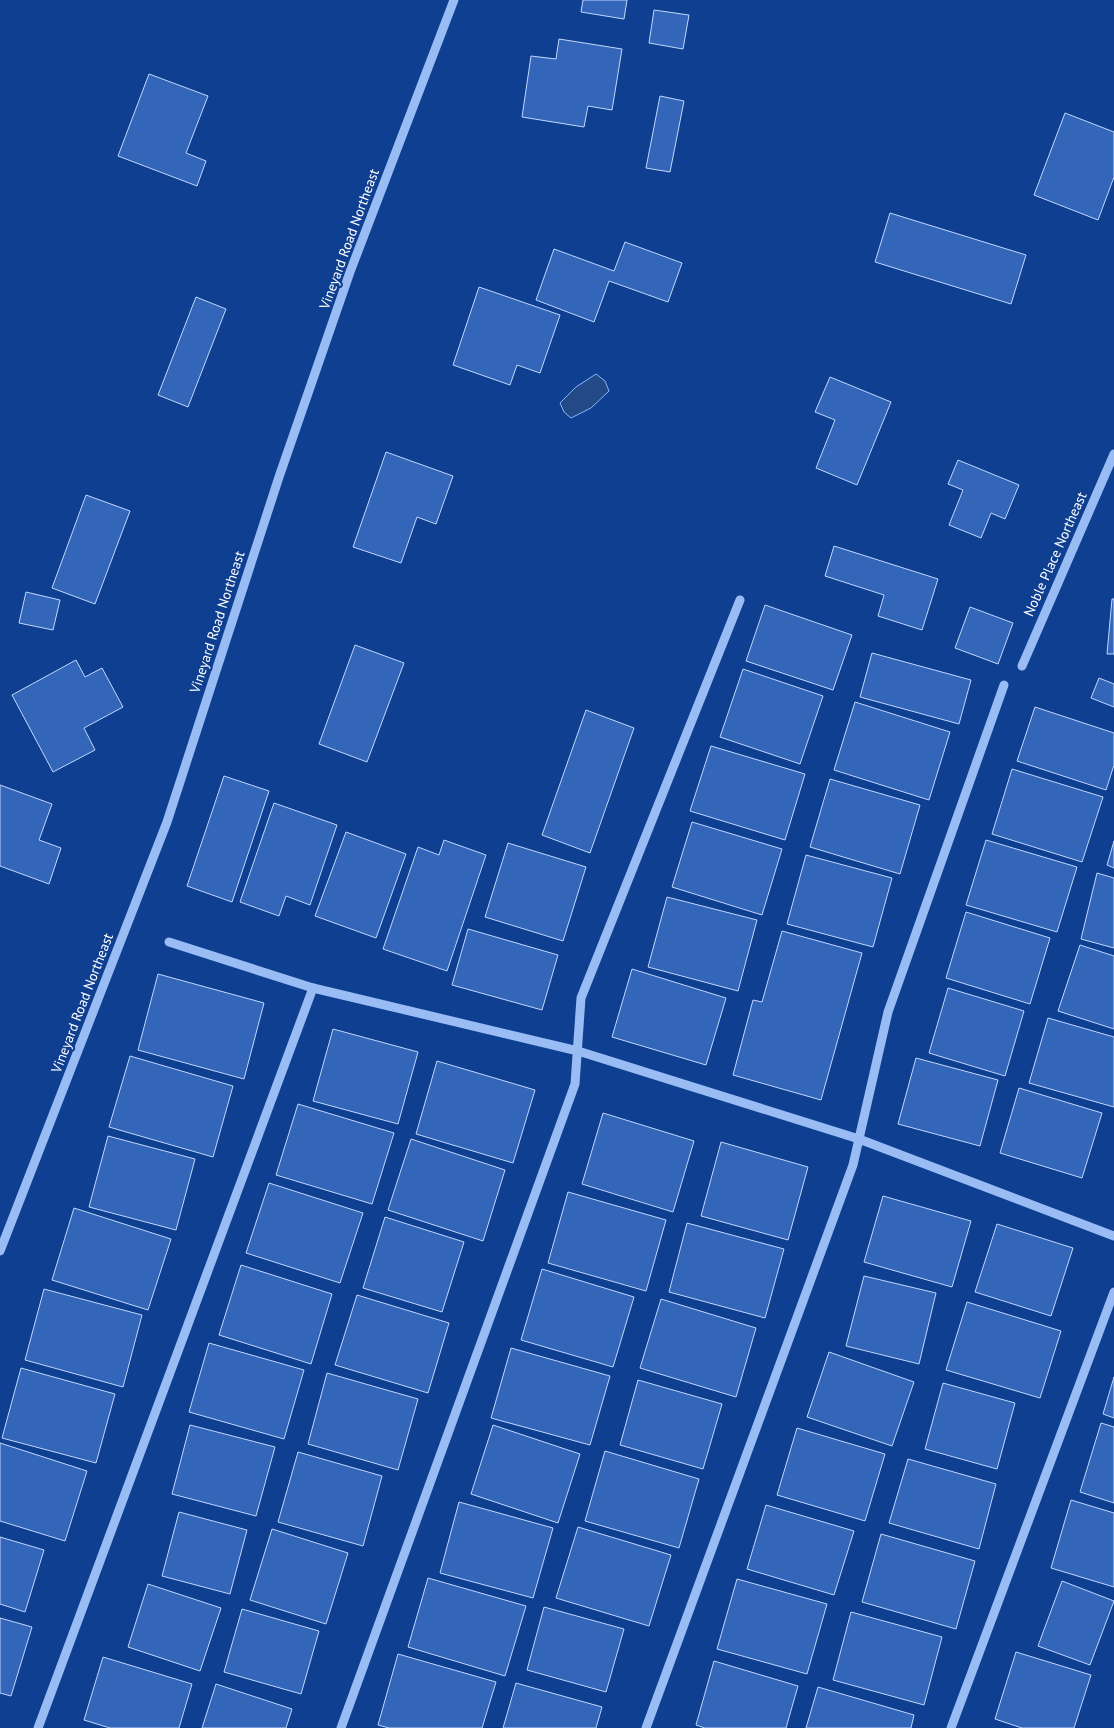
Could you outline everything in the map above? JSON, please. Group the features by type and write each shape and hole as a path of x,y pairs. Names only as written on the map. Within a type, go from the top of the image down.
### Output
{"street":[{"name":"Vineyard Road Northeast","path":"0,1251 167,822 279,477 350,272 454,0"},
{"name":"Noble Place Northeast","path":"1022,666 1114,454"},
{"path":"341,1728 575,1084 581,998 740,600"},
{"path":"646,1728 853,1165 888,1012 1004,685"},
{"path":"169,942 313,988 578,1051 859,1139 1114,1236"},
{"path":"38,1728 313,988"},
{"path":"950,1728 1114,1292"}],"water":[{"path":"596,374 605,381 609,391 591,408 571,418 564,412 560,403 576,387"}],"building":[{"path":"583,0 627,0 624,19 581,12"},
{"path":"654,10 689,15 683,49 649,43"},
{"path":"559,39 622,49 612,110 588,106 584,127 522,117 531,56 556,59"},
{"path":"149,74 208,96 186,153 206,161 197,186 118,156"},
{"path":"660,96 684,101 670,172 646,168"},
{"path":"1065,113 1114,132 1114,177 1098,220 1034,195"},
{"path":"890,213 1026,255 1011,304 875,262"},
{"path":"625,242 682,263 668,302 609,281 594,322 536,300 554,249 614,271"},
{"path":"479,287 560,315 540,373 517,365 510,385 453,365"},
{"path":"196,297 226,309 188,407 158,395"},
{"path":"830,377 891,402 857,485 816,468 835,420 815,412"},
{"path":"386,452 453,476 436,524 417,517 401,563 353,547"},
{"path":"958,460 1019,485 1005,519 991,513 981,538 949,525 963,490 948,484"},
{"path":"86,495 130,511 95,604 52,588"},
{"path":"834,546 938,579 922,630 878,616 884,595 825,576"},
{"path":"26,592 60,600 53,630 19,623"},
{"path":"1112,599 1114,599 1114,654 1107,654"},
{"path":"765,605 852,635 833,690 746,661"},
{"path":"970,607 1013,623 998,664 955,648"},
{"path":"355,645 404,663 367,762 319,744"},
{"path":"872,653 971,680 959,724 860,697"},
{"path":"76,660 85,677 102,668 123,707 84,728 95,750 53,772 12,695"},
{"path":"743,669 823,696 800,764 720,737"},
{"path":"1099,678 1114,684 1114,707 1091,698"},
{"path":"855,702 950,732 929,800 834,770"},
{"path":"1035,707 1114,733 1114,765 1106,790 1017,761"},
{"path":"586,710 634,728 590,853 542,835"},
{"path":"711,746 805,774 785,840 690,811"},
{"path":"1012,769 1103,797 1082,862 992,834"},
{"path":"224,776 269,791 232,902 187,886"},
{"path":"830,779 920,805 900,874 810,847"},
{"path":"0,785 52,804 39,840 61,848 49,884 0,866"},
{"path":"274,803 337,825 310,905 286,896 279,916 240,902"},
{"path":"692,822 782,849 762,915 672,887"},
{"path":"346,832 406,854 376,938 315,916"},
{"path":"444,840 486,855 447,971 383,949 418,847 439,855"},
{"path":"986,840 1077,867 1057,932 966,905"},
{"path":"1114,841 1114,868 1107,865"},
{"path":"508,843 586,867 563,941 485,917"},
{"path":"806,855 892,878 873,947 787,924"},
{"path":"1097,873 1114,878 1114,948 1081,939"},
{"path":"667,897 757,920 738,991 648,967"},
{"path":"966,912 1050,938 1030,1004 946,978"},
{"path":"468,929 558,955 542,1010 452,985"},
{"path":"782,931 862,953 821,1100 733,1075 753,1000 762,1002"},
{"path":"1080,945 1114,956 1114,1029 1058,1011"},
{"path":"632,969 726,998 706,1065 612,1037"},
{"path":"158,974 264,1003 244,1079 138,1050"},
{"path":"948,988 1024,1011 1005,1076 929,1053"},
{"path":"1048,1018 1114,1037 1114,1107 1029,1083"},
{"path":"333,1029 418,1052 398,1124 313,1101"},
{"path":"130,1056 233,1086 213,1157 109,1127"},
{"path":"916,1058 998,1080 980,1146 898,1124"},
{"path":"437,1061 535,1090 513,1163 416,1134"},
{"path":"1019,1088 1102,1113 1082,1178 1000,1153"},
{"path":"298,1104 394,1133 372,1204 276,1175"},
{"path":"603,1113 694,1141 673,1212 582,1184"},
{"path":"108,1136 195,1159 176,1230 89,1207"},
{"path":"411,1139 505,1170 483,1241 388,1210"},
{"path":"721,1142 808,1167 788,1240 701,1216"},
{"path":"269,1183 363,1213 340,1283 246,1253"},
{"path":"568,1192 666,1220 646,1291 548,1263"},
{"path":"883,1196 971,1221 952,1287 864,1262"},
{"path":"74,1208 171,1239 148,1310 52,1280"},
{"path":"385,1217 464,1242 442,1312 363,1288"},
{"path":"687,1223 784,1249 765,1318 669,1292"},
{"path":"997,1224 1073,1248 1051,1316 975,1292"},
{"path":"241,1265 332,1294 311,1364 219,1335"},
{"path":"542,1269 634,1297 613,1367 521,1340"},
{"path":"864,1276 936,1293 919,1364 846,1346"},
{"path":"44,1289 142,1315 123,1387 25,1360"},
{"path":"357,1295 449,1323 428,1393 335,1365"},
{"path":"661,1299 756,1328 736,1397 640,1368"},
{"path":"967,1302 1061,1331 1040,1398 946,1370"},
{"path":"209,1343 304,1370 284,1439 189,1412"},
{"path":"511,1348 610,1376 590,1445 491,1418"},
{"path":"829,1352 914,1382 892,1446 807,1417"},
{"path":"21,1368 115,1394 96,1463 2,1438"},
{"path":"327,1373 418,1399 398,1470 308,1444"},
{"path":"1114,1377 1114,1418 1103,1414"},
{"path":"638,1380 722,1404 703,1469 620,1445"},
{"path":"943,1383 1015,1403 997,1469 925,1449"},
{"path":"1101,1423 1114,1427 1114,1503 1080,1492"},
{"path":"190,1425 275,1447 256,1516 172,1494"},
{"path":"493,1425 580,1454 558,1523 471,1494"},
{"path":"797,1428 885,1454 865,1521 777,1495"},
{"path":"0,1443 87,1471 65,1541 0,1521"},
{"path":"605,1451 699,1479 679,1548 585,1521"},
{"path":"298,1452 382,1476 363,1546 278,1522"},
{"path":"908,1459 996,1484 979,1549 889,1523"},
{"path":"1071,1500 1114,1513 1114,1587 1051,1568"},
{"path":"459,1502 553,1528 533,1598 440,1573"},
{"path":"766,1505 854,1531 834,1595 747,1569"},
{"path":"179,1512 247,1530 230,1594 162,1576"},
{"path":"578,1527 671,1555 649,1626 556,1598"},
{"path":"272,1529 348,1553 326,1624 250,1600"},
{"path":"881,1534 975,1561 956,1629 862,1602"},
{"path":"0,1537 44,1550 25,1612 0,1604"},
{"path":"428,1578 526,1606 505,1676 408,1647"},
{"path":"737,1579 827,1604 807,1674 717,1649"},
{"path":"1062,1581 1114,1601 1090,1665 1038,1646"},
{"path":"148,1584 221,1608 200,1671 128,1647"},
{"path":"544,1607 624,1629 606,1692 527,1670"},
{"path":"242,1609 319,1631 301,1694 224,1672"},
{"path":"851,1612 942,1637 924,1705 833,1680"},
{"path":"0,1618 32,1627 11,1696 0,1693"},
{"path":"1016,1652 1091,1675 1074,1728 1022,1728 995,1719"},
{"path":"398,1654 496,1682 482,1728 389,1728 378,1725"},
{"path":"103,1657 192,1684 179,1728 110,1728 84,1720"},
{"path":"714,1661 798,1686 786,1728 705,1728 696,1725"},
{"path":"516,1683 602,1707 596,1728 503,1728"},
{"path":"216,1684 292,1709 286,1728 202,1728"},
{"path":"818,1687 914,1715 911,1728 806,1728"}]}
